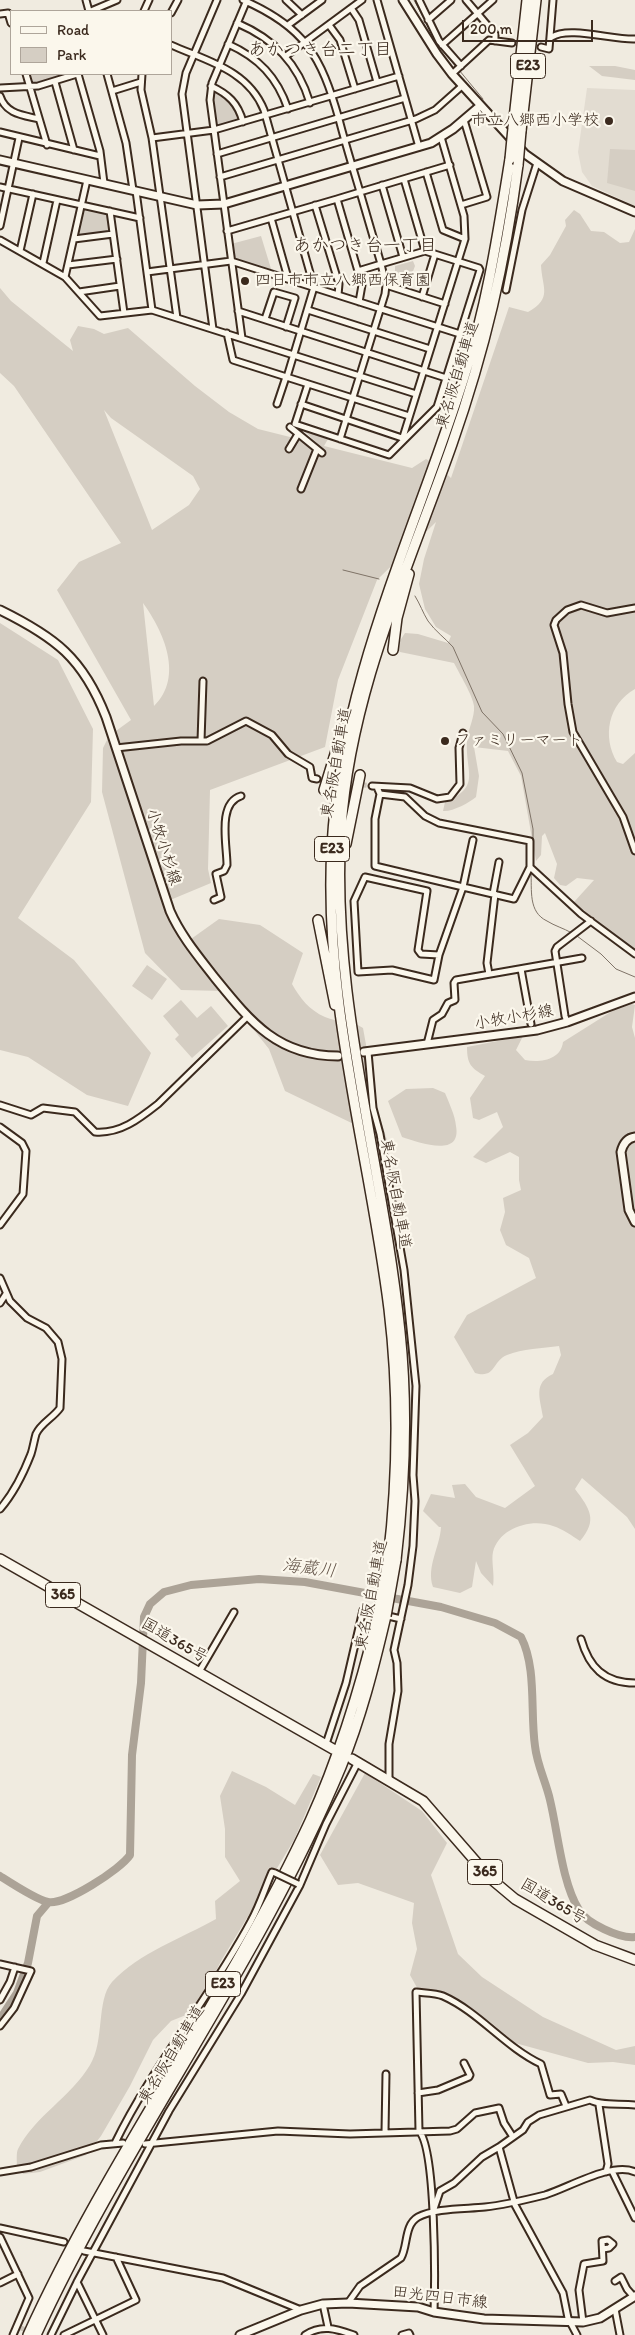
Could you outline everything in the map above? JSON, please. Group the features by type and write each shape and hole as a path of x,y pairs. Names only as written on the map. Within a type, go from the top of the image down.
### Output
{"highway":[{"path":"521,0 521,93"},
{"name":"東名阪自動車道","path":"392,1560 396,1456 392,1334 380,1250 350,1078 335,968 331,909 331,852 340,764 352,708 368,652 468,364 488,286 517,130 527,0"},
{"name":"東名阪自動車道","path":"521,93 536,0"},
{"path":"521,93 542,0"},
{"name":"東名阪自動車道","path":"36,2335 94,2220 219,2006 294,1869 341,1766 356,1727 382,1615 392,1560 405,1447 404,1370 389,1248 349,1011 340,911 342,824 354,739 376,656 463,412 486,336 507,241 518,166 517,130"},
{"path":"393,650 397,618 426,514"},
{"path":"324,790 368,652"},
{"path":"340,911 346,836 360,776"},
{"path":"318,920 350,1078"},
{"name":"国道365号","path":"0,1559 330,1747"},
{"name":"東名阪自動車道","path":"28,2335 62,2263 254,1931 303,1835 349,1723 382,1615"},
{"name":"国道365号","path":"355,1761 414,1795 430,1808 490,1878 515,1899 596,1945 635,1960"}],"main road":[{"path":"405,0 457,69 462,86 505,134 536,163 563,180 635,212"},
{"path":"0,160 197,204 224,204 419,147 441,137 480,106"},
{"name":"小牧小杉線","path":"0,610 50,637 72,657 99,699 178,930 247,1017 261,1030 296,1050 313,1055 338,1056"},
{"name":"小牧小杉線","path":"366,1052 529,1032 567,1022 635,997"},
{"path":"635,1137 627,1140 622,1145 621,1152 629,1210 635,1222"},
{"name":"田光四日市線","path":"240,2335 254,2332 300,2310 323,2304 348,2303 418,2307 434,2312 484,2319 583,2322 600,2318 634,2296"}],"street":[{"path":"92,10 117,0"},
{"path":"172,11 178,0"},
{"path":"213,329 182,89 186,73 218,0"},
{"path":"242,338 210,100 211,86 245,0 269,12 288,25 305,42 319,63 332,96 386,285 381,309 340,439"},
{"path":"286,0 302,15"},
{"path":"288,25 321,0"},
{"path":"286,56 362,0"},
{"path":"377,0 419,147"},
{"path":"419,0 428,20 457,69 490,40 512,43"},
{"path":"428,20 451,0"},
{"path":"466,0 495,34 495,41"},
{"path":"442,45 493,0"},
{"path":"541,47 549,49 552,37 553,0"},
{"path":"351,8 359,20 377,82"},
{"path":"0,14 8,13 10,20"},
{"path":"237,23 265,37 286,56 300,77 310,103"},
{"path":"329,25 340,40 355,89"},
{"path":"552,37 570,32 603,38 635,39"},
{"path":"228,44 255,58 271,74 281,90 288,109"},
{"path":"172,45 234,72 248,84 259,98 272,138 314,287 277,404"},
{"path":"26,75 47,144"},
{"path":"0,88 30,87 55,82 75,75"},
{"path":"78,75 100,156 104,183"},
{"path":"107,75 126,142 140,218 152,310"},
{"path":"142,75 141,82 152,138 177,318"},
{"path":"152,138 214,130 399,76"},
{"path":"55,82 74,150"},
{"path":"112,91 141,82"},
{"path":"211,86 225,93 233,100 243,122"},
{"path":"220,177 412,121 435,110 462,86"},
{"path":"0,96 3,105 10,111 39,119"},
{"path":"217,154 405,98"},
{"path":"461,205 487,198 464,120"},
{"path":"0,132 100,156"},
{"path":"404,438 409,416 465,239 465,221 441,137"},
{"path":"0,226 19,138"},
{"path":"506,290 522,210 536,163"},
{"path":"227,231 450,165"},
{"path":"426,172 443,230 465,239"},
{"path":"404,179 425,251"},
{"path":"65,277 87,180"},
{"path":"382,186 403,257"},
{"path":"0,187 140,218"},
{"path":"20,251 33,194"},
{"path":"337,199 363,288 359,302"},
{"path":"43,263 57,200"},
{"path":"315,205 339,284 338,295"},
{"path":"110,211 124,313"},
{"path":"271,218 288,278"},
{"path":"74,239 113,234"},
{"path":"0,240 65,277 100,316 152,310 416,394"},
{"path":"308,384 295,424 389,455 437,407 480,270 425,251 358,271"},
{"path":"422,297 436,254"},
{"path":"68,266 117,259"},
{"path":"147,272 231,261 460,334"},
{"path":"386,285 444,304"},
{"path":"79,292 120,286"},
{"path":"265,319 274,292 295,298 286,326"},
{"path":"308,310 430,349"},
{"path":"238,311 446,378"},
{"path":"227,333 233,360 409,416"},
{"path":"301,404 404,438"},
{"path":"290,427 322,453"},
{"path":"289,449 303,427"},
{"path":"301,490 317,449"},
{"path":"635,608 607,613 581,605 567,610 556,620 554,625 563,653 573,732 624,817 635,851"},
{"path":"201,742 203,681"},
{"path":"116,748 181,741 201,742 216,738 236,724 249,721 272,735 292,757 310,767 312,778 317,779"},
{"path":"380,794 407,797 425,816 438,823 530,841 531,868 515,899 375,866 375,819 380,794 375,786 410,788 437,799 450,797 460,784 459,748 463,733"},
{"path":"214,900 221,897 216,874 224,871 227,865 226,811 231,802 241,796"},
{"path":"440,955 421,954 418,950 427,891 365,877 354,901 358,972 392,970 434,980 440,955 463,887 473,840"},
{"path":"489,974 486,963 499,862"},
{"path":"531,868 561,897 635,954"},
{"path":"567,1022 556,963 557,947 591,921"},
{"path":"427,1044 433,1020 442,1014 447,1004 455,1000 454,981 582,958"},
{"path":"521,969 531,1024"},
{"path":"0,1105 31,1116 43,1108 74,1112 95,1132 106,1133 119,1129 143,1116 158,1104 247,1017"},
{"path":"366,1052 373,1108 380,1134 397,1225 415,1366 412,1475 415,1501 413,1546 408,1585 394,1650 397,1663 398,1691 389,1744 389,1781"},
{"path":"0,1127 22,1143 26,1151 23,1194 0,1225"},
{"path":"0,1278 6,1294 20,1312 46,1328 58,1342 62,1359 62,1397 60,1408 55,1415 40,1427 31,1454 6,1502 0,1509"},
{"path":"0,1303 6,1294"},
{"path":"330,1747 363,1610 401,1618"},
{"path":"199,1672 234,1612"},
{"path":"581,1638 586,1654 598,1670 620,1683 635,1683"},
{"path":"51,2335 148,2144 241,1994 299,1885 355,1761"},
{"path":"115,2143 156,2070 198,2008 250,1922 272,1872 299,1885"},
{"path":"0,1964 30,1970 24,1989 0,2026"},
{"path":"0,2000 10,1982 15,1967"},
{"path":"434,2312 433,2212 427,2150 419,2131 416,1992 443,1996 485,2023 530,2060 540,2064 550,2095 561,2094 566,2106"},
{"path":"418,2093 438,2090 469,2077 470,2075 464,2062"},
{"path":"385,2132 386,2074"},
{"path":"433,2212 440,2191 454,2182 482,2158 524,2130 530,2120 540,2114 590,2100 599,2105 613,2102 635,2105"},
{"path":"599,2105 608,2164 606,2172"},
{"path":"148,2144 278,2131 350,2134 457,2129 475,2113 499,2108 504,2124 513,2137"},
{"path":"0,2172 31,2167 92,2147 123,2143"},
{"path":"499,2147 514,2202 562,2293 577,2335"},
{"path":"348,2303 360,2286 401,2258 407,2233 414,2220 419,2216 433,2212 514,2202 556,2192 606,2172 625,2169 635,2172"},
{"path":"612,2171 635,2218"},
{"path":"0,2228 64,2242"},
{"path":"0,2238 29,2298 19,2327 13,2335"},
{"path":"583,2322 580,2290 584,2264 603,2261 603,2249"},
{"path":"84,2252 93,2252 223,2278 300,2310"},
{"path":"64,2335 136,2300 116,2257"},
{"path":"0,2283 18,2274"},
{"path":"615,2281 621,2277 627,2289 634,2296"},
{"path":"77,2282 102,2335"},
{"path":"323,2304 328,2327"},
{"path":"615,2309 620,2335"},
{"path":"305,2335 328,2327 354,2335"},
{"path":"402,2335 410,2333 410,2335"}],"shaded area":[{"name":"市立八郷西小学校","path":"587,88 635,90 635,206 592,186 582,172 578,152"}],"green space":[{"path":"589,66 615,66 635,70 635,80 602,76"},
{"path":"29,75 64,75 33,83"},
{"path":"214,90 234,104 239,121 216,126 212,92"},
{"path":"610,149 635,150 635,191 607,183"},
{"path":"87,208 102,211 108,215 112,230 109,233 80,236 78,234 84,210"},
{"path":"574,210 580,214 591,231 604,232 620,243 629,242 635,229 635,689 626,695 613,712 609,732 612,752 617,762 623,764 635,753 635,951 603,929 574,902 594,880 577,878 566,886 560,885 554,878 557,864 545,833 542,836 541,855 536,861 521,776 508,751 474,747 479,776 476,797 460,807 443,811 445,802 464,790 468,784 467,741 473,714 473,702 454,663 400,652 396,647 405,633 418,634 448,643 451,636 436,627 425,609 419,584 424,559 436,522 377,580 338,680 325,747 210,790 208,869 211,883 163,903 174,930 184,944 219,919 260,925 303,953 292,984 302,999 314,1011 325,1017 353,1023 363,1028 378,1111 387,1140 285,1091 269,1049 223,991 181,990 145,953 102,792 103,748 109,736 131,720 57,590 79,562 121,543 14,386 0,373 0,288 11,301 73,351 70,340 78,326 94,329 104,334 128,328 195,386 229,412 258,429 318,444 304,431 328,439 324,446 412,468 426,459 437,465 451,478 509,307 528,312 541,302 544,292 541,265 550,255 566,226 565,220","holes":["104,410 111,418 193,476 200,489 189,505 152,530","143,603 158,627 168,654 168,682 163,694 154,706"]},
{"path":"261,236 272,272 233,258 231,244"},
{"path":"413,261 415,266 410,279 395,274 395,266"},
{"path":"0,623 58,660 93,729 91,802 18,918 74,960 151,1053 128,1106 87,1095 28,1057 0,1050"},
{"path":"147,965 167,979 152,1000 132,986"},
{"path":"181,1000 197,1018 211,1006 228,1026 192,1058 175,1039 179,1035 163,1016"},
{"path":"629,1003 635,1005 632,1027 635,1038 635,1529 627,1517 582,1478 575,1489 588,1509 590,1521 586,1534 580,1541 553,1526 535,1523 526,1524 509,1531 496,1544 492,1559 493,1586 481,1573 476,1561 472,1587 460,1593 433,1587 431,1580 432,1564 441,1527 423,1511 431,1494 455,1498 452,1485 465,1484 476,1497 505,1508 535,1486 510,1445 528,1433 543,1417 540,1387 553,1374 561,1355 559,1346 519,1351 502,1358 487,1374 475,1373 454,1337 467,1315 536,1278 529,1258 506,1245 500,1230 505,1212 503,1198 521,1190 519,1157 510,1152 486,1163 473,1157 503,1127 497,1112 479,1120 473,1118 470,1098 485,1076 469,1062 467,1047 523,1036 516,1050 525,1060 549,1059 558,1053 563,1042 617,1008"},
{"path":"433,1088 445,1093 452,1109 456,1126 456,1136 452,1142 446,1145 437,1146 402,1137 388,1101 406,1089"},
{"path":"232,1771 266,1787 295,1805 313,1774 321,1777 294,1840 221,1961 196,2011 171,2021 153,2040 130,2086 101,2136 86,2155 40,2172 23,2174 17,2167 17,2155 18,2149 25,2137 43,2116 73,2087 90,2065 95,2055 104,1999 112,1982 148,1954 216,1919 215,1901 240,1881 225,1857 225,1829 220,1796"},
{"path":"365,1773 422,1811 447,1843 431,1875 458,1954 482,1977 543,2017 616,2050 635,2046 635,2065 613,2062 588,2063 515,2043 489,2021 448,1998 420,1993 410,1975 417,1949 412,1923 414,1903 358,1883 338,1885 320,1855"}],"waterway":[{"path":"414,0 437,43 456,67"},
{"path":"459,70 483,99"},
{"path":"343,570 379,579"},
{"path":"415,596 428,621 453,647 482,712 503,734 522,773 533,829 533,866"},
{"path":"531,872 532,900 537,912 547,921 572,933"},
{"path":"577,936 601,954 616,969 635,977"},
{"name":"海蔵川","path":"0,1876 37,1898 48,1902 56,1902 79,1893 92,1885 116,1869 130,1855 132,1755 141,1683 144,1617 150,1604 164,1592 191,1585 259,1579 305,1582 441,1607 495,1623 521,1637 526,1649 531,1676 536,1753 550,1800 568,1886 579,1910 589,1920 613,1933 635,1937"},
{"path":"0,2019 17,1993 28,1963 37,1916 48,1903"}],"tunnel":[{"path":"317,779 372,786"},
{"path":"21,2328 32,2333"}],"place":[{"name":"市立八郷西小学校","path":"609,121"},
{"name":"四日市市立八郷西保育園","path":"245,281"},
{"name":"ファミリーマート","path":"445,741"}],"district":[{"name":"あかつき台二丁目","path":"320,50"},
{"name":"あかつき台一丁目","path":"365,246"}]}
